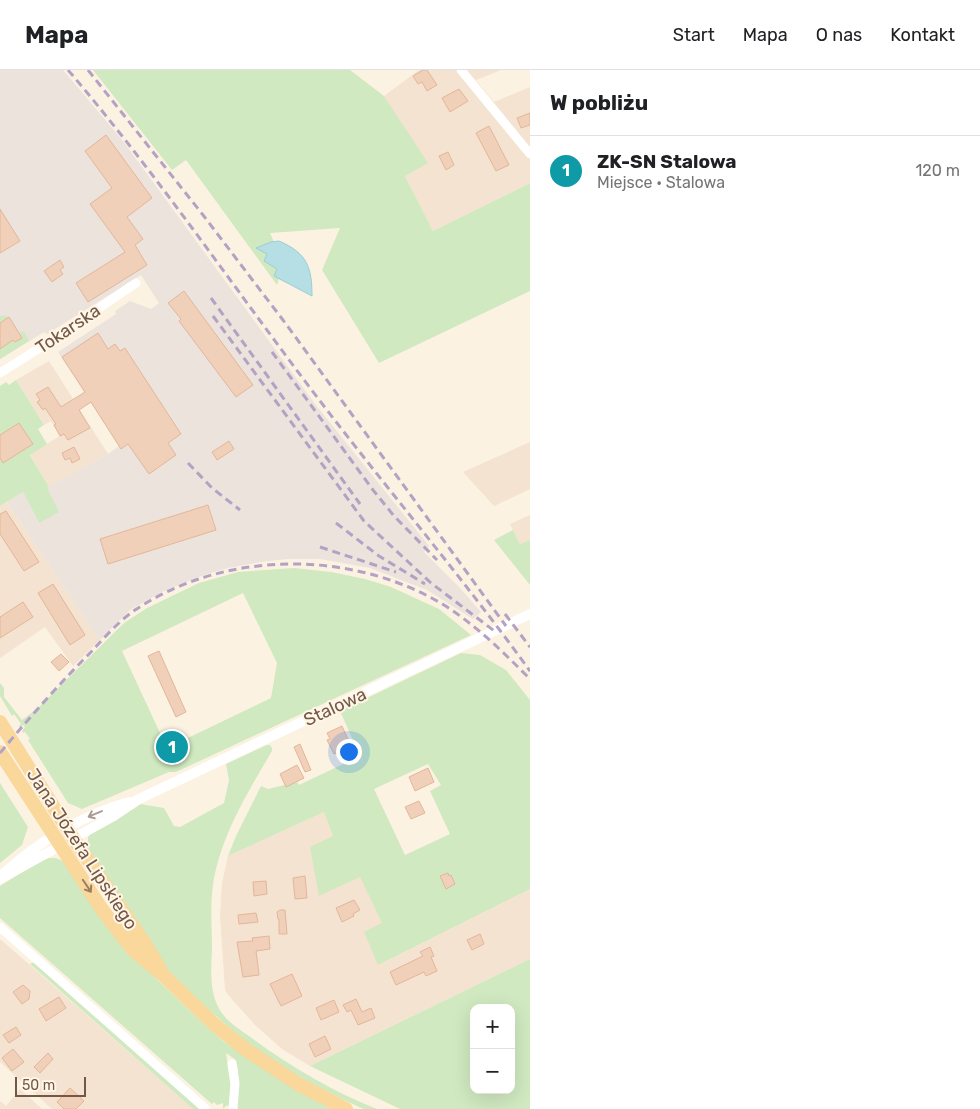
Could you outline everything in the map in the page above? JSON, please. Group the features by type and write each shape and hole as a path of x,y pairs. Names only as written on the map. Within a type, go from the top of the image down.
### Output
{"main road":[{"name":"Jana Józefa Lipskiego","path":"0,722 164,976"},
{"name":"Jana Józefa Lipskiego","path":"0,752 126,943 146,963 164,976 214,1025 254,1056 298,1084 346,1109"}],"street":[{"path":"461,70 530,154"},
{"name":"Tokarska","path":"0,374 136,283"},
{"name":"Stalowa","path":"0,878 70,832 112,817 139,799 530,614"},
{"path":"0,928 206,1109"},
{"path":"232,1064 235,1083 233,1109"}],"shaded area":[{"path":"0,70 63,70 123,141 315,404 429,546 424,552 481,612 473,619 427,590 370,568 320,559 287,559 228,568 204,575 164,591 130,610 100,640 7,502 23,492 39,523 47,488 119,446 58,352 116,314 115,311 130,301 151,309 159,303 141,275 47,334 44,332 0,359"},
{"path":"419,70 501,70 476,80 494,102 530,87 530,183 433,231 405,176 427,163 384,96"},
{"path":"49,361 108,454 49,487 30,454 60,436 51,421 44,425 16,380"},
{"path":"530,442 530,489 494,506 463,472"},
{"path":"7,502 100,640 73,666 45,627 0,658 0,506"},
{"path":"530,515 530,540 520,544 510,524"},
{"path":"324,812 333,836 319,896 360,876 382,923 378,965 530,889 530,959 310,1066 282,1049 255,1025 225,990 220,916 222,883 228,856"},
{"path":"0,939 193,1109 52,1109 0,1062"},
{"path":"20,1089 42,1109 0,1109 0,1101 6,1106"}],"green space":[{"path":"93,70 350,70 384,96 428,163 405,176 433,231 530,183 530,291 379,363 322,270 340,228 270,233 274,242 271,242 264,261 277,269 275,276 279,278 277,285 186,160 172,170"},
{"path":"0,316 7,316 19,333 24,331 29,341 0,359"},
{"path":"16,380 44,425 38,429 47,444 30,455 49,487 47,488 59,512 39,523 23,492 0,506 0,386 6,382 9,385"},
{"path":"513,530 520,544 530,540 530,585 494,540"},
{"path":"294,568 331,572 365,579 391,587 439,609 471,635 176,772 169,772 82,809 68,803 28,740 30,739 25,732 23,733 22,731 25,727 23,725 20,728 21,724 14,714 12,716 0,696 0,683 4,688 4,697 22,720 38,708 124,623 147,608 199,583 238,572","holes":["243,593 277,663 271,698 167,748 122,651"]},
{"path":"461,653 480,655 506,670 530,700 530,889 378,965 364,932 382,923 360,877 319,896 310,847 333,836 324,812 228,856 261,786 268,789 297,782 299,785 360,756 340,711","holes":["428,764 441,785 430,791 450,834 405,855 374,789"]},
{"path":"270,745 272,751 228,832 213,885 211,973 214,997 221,1012 227,1019 264,1047 295,1068 327,1086 377,1109 359,1107 285,1069 247,1043 195,997 163,964 88,850 88,837 93,831 140,804 164,808 174,826 180,827 224,803 229,780 226,764"},
{"path":"0,783 28,827 22,845 0,863"},
{"path":"56,858 65,862 144,967 223,1041 291,1087 331,1109 236,1109 238,1070 236,1060 226,1053 231,1089 229,1107 227,1105 223,1109 223,1103 217,1105 214,1102 212,1104 0,918 0,886 42,860"},
{"path":"530,959 530,1109 400,1109 310,1066"},
{"path":"34,962 200,1109 193,1109 30,964"}],"water":[{"path":"279,241 296,251 306,262 311,277 312,296 274,276 277,269 264,261 267,254 256,248"}],"building":[{"path":"423,70 427,70 437,85 427,91 422,82 418,84 413,76"},
{"path":"459,89 468,101 450,112 442,98"},
{"path":"530,113 530,125 521,128 517,118"},
{"path":"489,126 509,165 496,171 476,133"},
{"path":"106,135 152,198 127,217 143,239 135,245 147,265 88,302 76,283 125,252 90,204 112,188 85,151"},
{"path":"448,152 454,165 446,170 439,156"},
{"path":"0,209 20,241 0,253"},
{"path":"60,260 64,267 60,270 63,274 52,282 44,271"},
{"path":"184,291 253,385 236,397 179,321 181,319 168,303"},
{"path":"9,317 22,338 15,342 13,340 0,349 0,323"},
{"path":"98,333 108,349 115,344 120,351 125,348 181,434 168,443 176,455 149,474 128,444 121,449 91,402 79,410 90,428 68,440 64,434 60,436 54,425 56,424 45,408 43,410 37,402 40,400 36,394 48,387 61,407 85,392 62,357"},
{"path":"19,423 33,444 3,463 0,458 0,435"},
{"path":"229,441 234,449 217,460 212,452"},
{"path":"74,447 80,459 72,463 70,458 65,460 62,453"},
{"path":"208,505 216,530 108,564 100,539"},
{"path":"6,511 39,562 24,571 0,534 0,514"},
{"path":"53,584 85,635 70,645 38,593"},
{"path":"23,602 33,617 0,638 0,617"},
{"path":"159,651 186,712 176,717 148,656"},
{"path":"61,654 69,662 59,671 51,662"},
{"path":"342,726 351,746 334,754 327,740 330,739 327,733"},
{"path":"300,744 311,770 305,772 294,747"},
{"path":"297,765 304,778 286,787 280,774"},
{"path":"428,768 434,782 415,791 409,777"},
{"path":"419,801 425,813 411,819 405,807"},
{"path":"448,873 455,884 446,889 440,876"},
{"path":"305,876 307,898 295,899 293,878"},
{"path":"266,881 267,894 254,896 253,882"},
{"path":"354,900 360,910 353,914 354,916 342,922 336,908"},
{"path":"285,910 287,934 279,934 277,912"},
{"path":"256,913 258,922 239,924 238,915"},
{"path":"480,934 484,944 472,950 467,940"},
{"path":"269,936 270,949 256,951 259,975 243,977 237,942 253,941 252,938"},
{"path":"430,947 434,956 431,957 437,971 426,976 424,972 396,985 390,972 423,956 420,952"},
{"path":"292,974 302,996 281,1006 270,984"},
{"path":"23,985 30,991 29,999 22,1004 13,992"},
{"path":"59,997 66,1008 46,1021 39,1009"},
{"path":"356,999 362,1012 371,1008 375,1018 358,1025 351,1010 347,1012 343,1005"},
{"path":"334,1000 339,1012 321,1020 316,1008"},
{"path":"16,1027 21,1035 9,1043 3,1035"},
{"path":"325,1036 331,1049 315,1057 309,1044"},
{"path":"13,1049 24,1062 12,1071 2,1058"},
{"path":"48,1053 53,1059 40,1073 34,1067"},
{"path":"70,1088 84,1101 76,1109 64,1109 57,1102"}],"railway":[{"path":"68,70 133,150 317,397 478,601 530,671"},
{"path":"88,70 203,215 286,324 506,626"},
{"path":"211,298 360,504"},
{"path":"213,316 364,521 431,583 497,633"},
{"path":"272,352 373,490 394,516 437,560"},
{"path":"188,463 212,488 240,510"},
{"path":"336,523 379,556 425,584"},
{"path":"320,547 396,572"},
{"path":"0,753 67,676 129,614 170,590 208,576 248,567 288,564 329,566 369,574 408,587 444,605 468,622 500,649 530,679"},
{"path":"505,614 530,647"}],"place":[{"name":"ZK-SN Stalowa","path":"172,747"}]}
